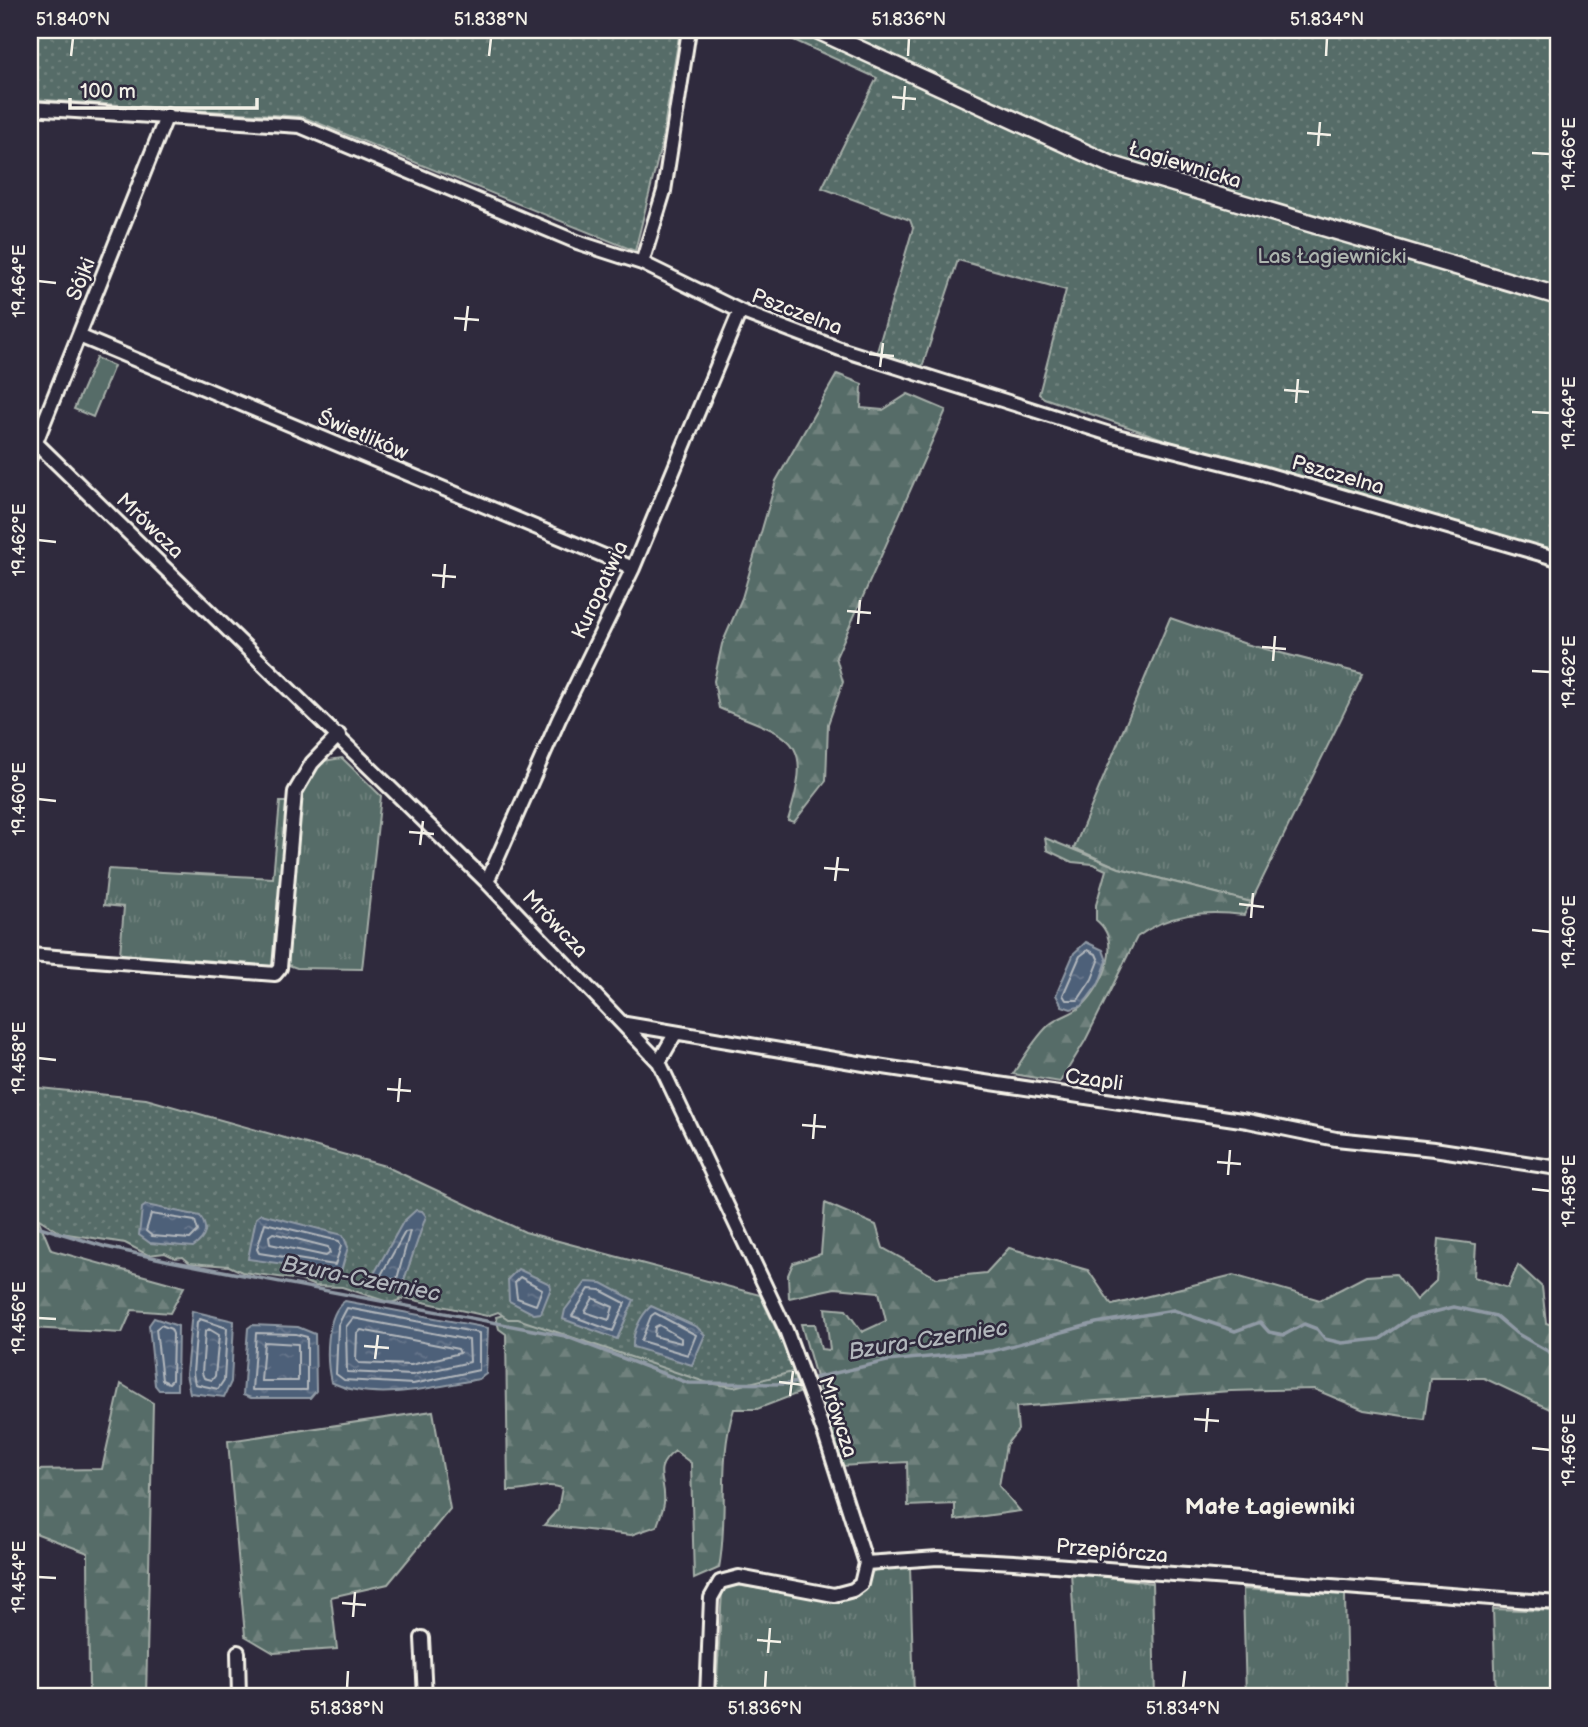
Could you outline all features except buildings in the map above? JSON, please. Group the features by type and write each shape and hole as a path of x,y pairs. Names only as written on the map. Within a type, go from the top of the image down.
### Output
{"street":[{"path":"642,262 664,191 689,30"},
{"name":"Łagiewnicka","path":"817,30 1112,165 1558,296"},
{"name":"Pszczelna","path":"30,108 167,115 300,126 577,242 642,262 740,310 840,349 1112,435 1252,470 1558,559"},
{"name":"Sójki","path":"30,457 33,440 79,336 167,115"},
{"name":"Kuropatwia","path":"487,882 559,719 633,568 740,310"},
{"name":"Świetlików","path":"79,336 633,568"},
{"name":"Mrówcza","path":"33,440 487,882 626,1024 659,1062 769,1292 799,1364 866,1563"},
{"path":"30,956 275,974 280,968 295,792 312,763 339,735"},
{"name":"Czapli","path":"626,1024 676,1034 1248,1121 1336,1139 1434,1149 1558,1168"},
{"path":"659,1062 676,1034"},
{"name":"Przepiórcza","path":"866,1563 938,1558 1014,1562 1558,1603"},
{"path":"707,1697 709,1615 714,1588 728,1578 739,1577 834,1595 853,1590 861,1584 866,1563"},
{"path":"422,1638 425,1697"},
{"path":"238,1652 239,1697"}],"green space":[{"path":"30,30 680,30 661,146 635,251 303,117 30,99"},
{"name":"Las Łagiewnicki","path":"772,30 1558,30 1558,557 1256,471 1044,398 1039,394 1066,290 958,260 921,370 876,355 913,228 910,220 822,188 877,78"},
{"path":"96,358 114,366 93,417 74,409"},
{"path":"837,374 862,384 861,408 883,410 908,394 946,410 836,657 843,682 828,724 826,781 794,822 788,820 799,771 797,755 791,743 764,726 719,708 714,681 722,644 742,598 776,481"},
{"path":"1170,618 1246,644 1363,674 1251,902 1119,868 1074,848"},
{"path":"342,758 381,796 362,969 297,968 286,964 300,791 323,761"},
{"path":"280,802 290,802 277,960 268,970 127,959 120,954 124,907 104,905 108,869 273,878"},
{"path":"1045,838 1119,868 1251,902 1244,915 1188,915 1162,923 1137,937 1085,1041 1060,1082 1013,1074 1044,1030 1082,1006 1103,975 1109,951 1108,939 1096,920 1096,905 1106,870 1093,864 1072,862 1047,850"},
{"path":"30,1087 146,1099 385,1166 525,1232 760,1295 796,1371 734,1387 708,1383 518,1319 508,1319 498,1312 487,1316 405,1298 391,1303 342,1287 315,1286 300,1280 242,1272 229,1266 190,1263 183,1257 175,1258 165,1253 148,1255 125,1243 61,1233 39,1219 30,1219"},
{"path":"30,1199 51,1250 184,1287 170,1313 132,1310 122,1333 30,1328"},
{"path":"825,1203 876,1225 883,1248 937,1278 986,1273 1009,1248 1088,1270 1112,1305 1233,1275 1320,1300 1366,1276 1396,1274 1416,1300 1436,1281 1439,1239 1476,1244 1474,1277 1508,1288 1518,1265 1542,1287 1546,1323 1558,1327 1558,1413 1484,1378 1430,1378 1424,1419 1364,1410 1314,1389 1231,1391 1016,1407 1018,1430 1006,1445 999,1486 1020,1511 955,1520 955,1504 908,1506 907,1462 841,1466 801,1324 815,1324 821,1349 830,1350 825,1308 846,1310 862,1332 886,1321 879,1292 835,1288 789,1298 788,1275 793,1263 821,1254"},
{"path":"515,1312 791,1367 799,1393 757,1409 734,1409 724,1468 719,1568 694,1579 691,1463 675,1451 667,1458 661,1470 664,1503 657,1526 631,1535 544,1525 558,1509 562,1488 549,1486 508,1491 506,1334 499,1329 496,1317"},
{"path":"121,1384 153,1403 146,1697 89,1697 88,1553 30,1531 30,1470 102,1469"},
{"path":"433,1411 450,1509 388,1584 331,1597 337,1649 274,1653 245,1636 228,1441"},
{"path":"910,1566 914,1697 716,1697 722,1591 729,1584 842,1601 868,1586 871,1573 877,1569"},
{"path":"1071,1572 1152,1583 1155,1697 1078,1697"},
{"path":"1243,1589 1345,1595 1347,1697 1246,1697"},
{"path":"1493,1609 1558,1611 1558,1697 1496,1697"}],"water":[{"path":"1086,942 1103,950 1107,961 1099,983 1082,1006 1071,1009 1062,1006 1056,995 1074,953"},
{"path":"146,1205 200,1216 205,1225 203,1237 193,1247 150,1243 139,1235 142,1208"},
{"path":"416,1210 422,1211 426,1216 402,1286 385,1289 370,1281 403,1222"},
{"path":"261,1214 343,1235 348,1247 340,1275 335,1277 312,1268 248,1259 256,1218"},
{"path":"518,1269 550,1284 551,1288 541,1313 534,1314 509,1301 508,1279"},
{"path":"586,1282 602,1283 634,1300 617,1339 563,1319 565,1310"},
{"path":"345,1301 488,1328 486,1374 479,1379 444,1386 385,1392 365,1392 331,1382 328,1362 330,1327 338,1307"},
{"path":"651,1306 697,1327 705,1335 692,1365 633,1347 638,1325"},
{"path":"192,1311 234,1321 231,1382 224,1397 190,1393 186,1374"},
{"path":"154,1318 178,1326 177,1390 159,1390 155,1385 149,1325"},
{"path":"252,1325 298,1327 315,1334 316,1391 310,1398 251,1398 243,1395 248,1328"}],"waterway":[{"name":"Bzura-Czerniec","path":"30,1224 106,1247 170,1261 565,1336 688,1383 788,1384 887,1361 992,1351 1096,1323 1173,1310 1235,1331 1260,1322 1269,1332 1284,1335 1304,1324 1317,1329 1325,1339 1342,1343 1380,1339 1410,1318 1454,1307 1496,1316 1516,1333 1558,1357"}],"district":[{"name":"Małe Łagiewniki","path":"1270,1507"}]}
